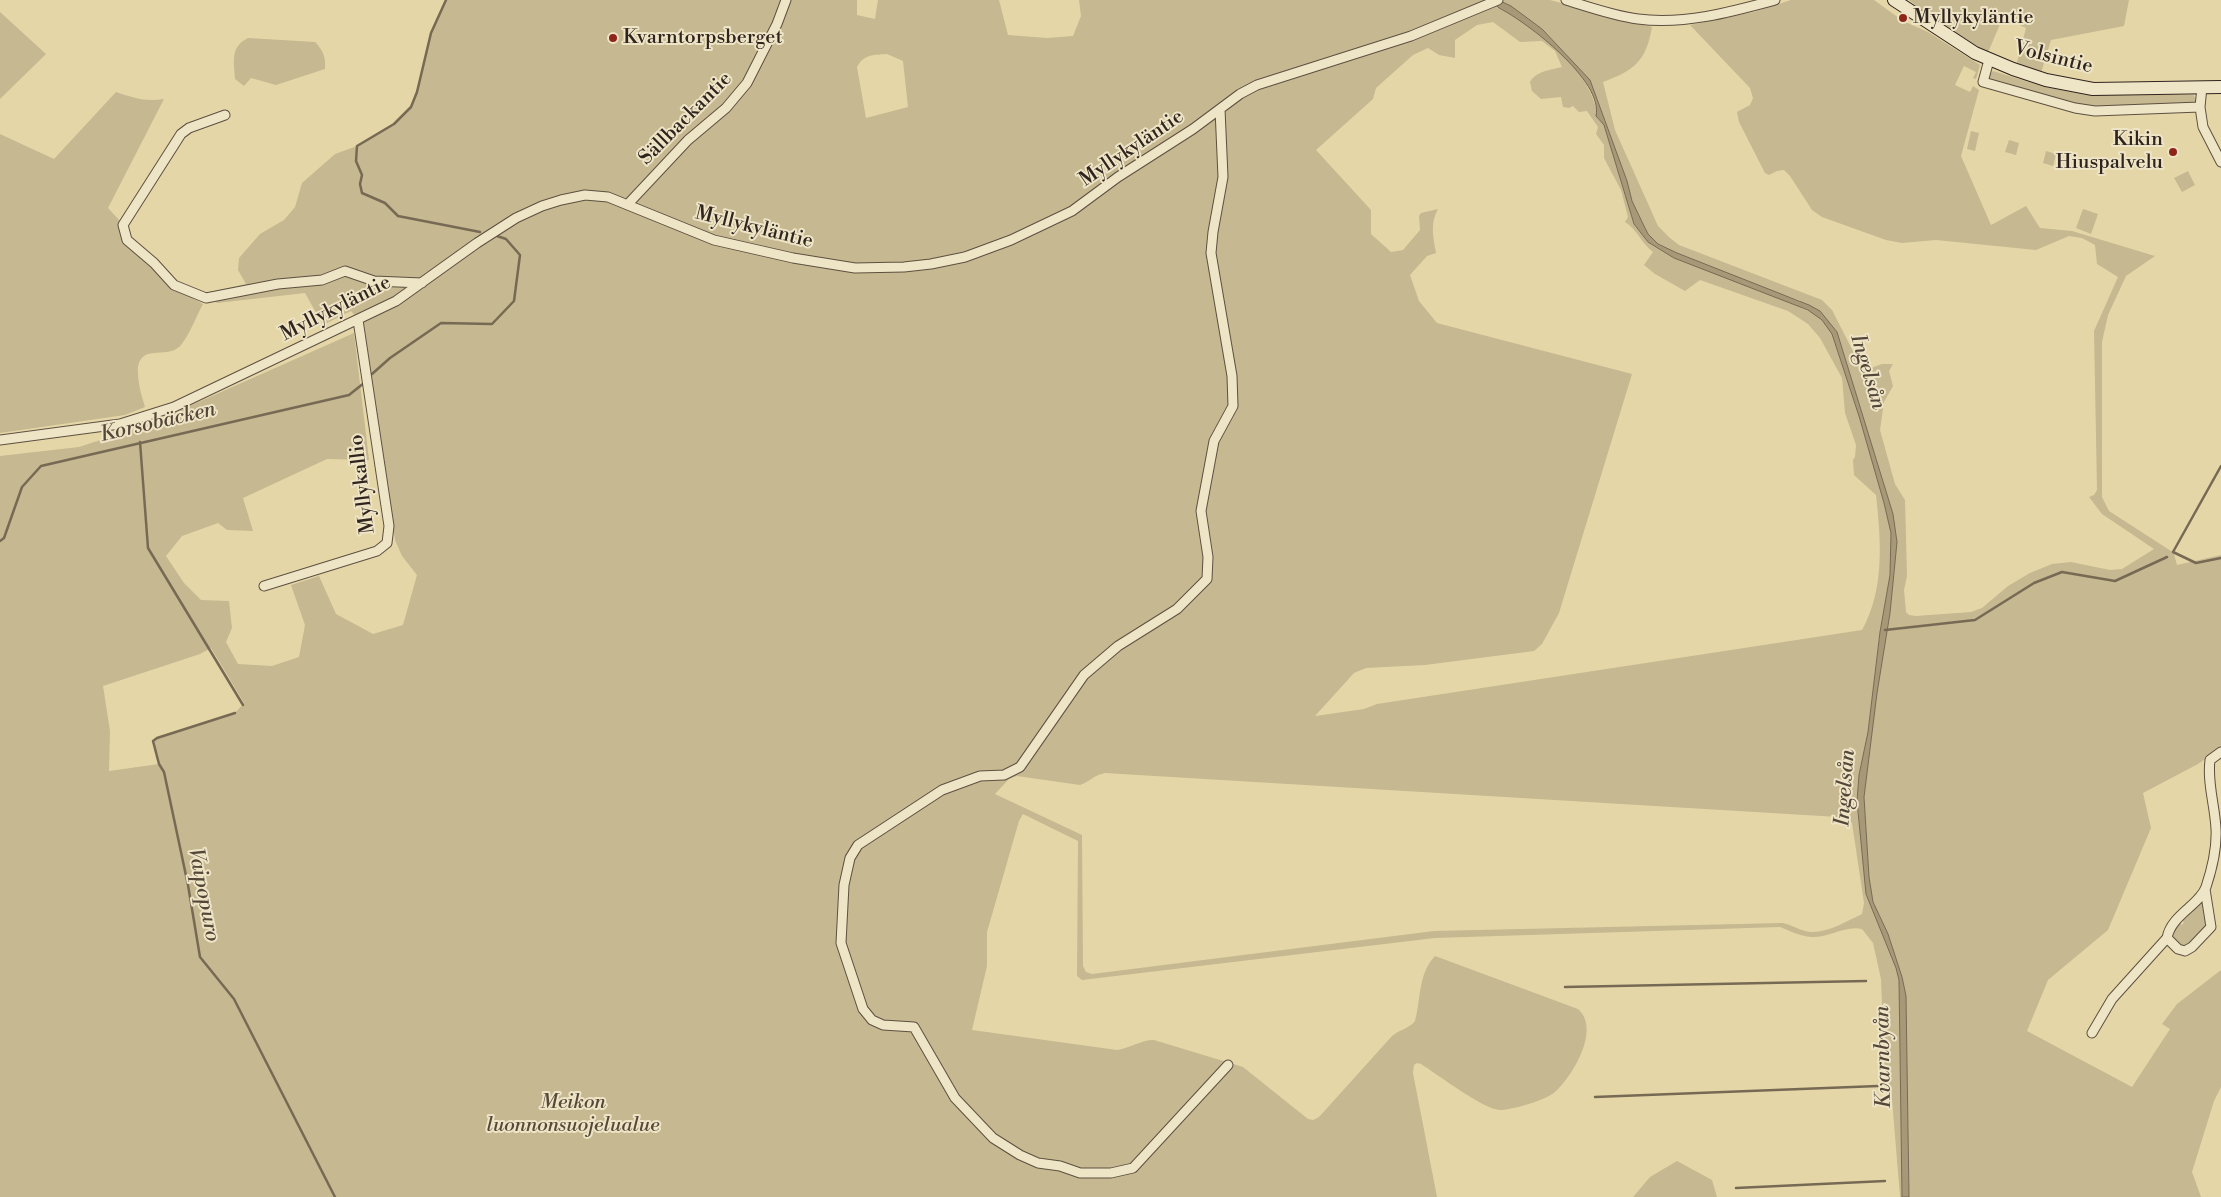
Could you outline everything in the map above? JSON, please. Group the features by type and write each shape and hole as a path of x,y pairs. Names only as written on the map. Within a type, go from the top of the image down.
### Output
{"street":[{"name":"Sällbackantie","path":"628,204 688,140 726,108 747,82 777,24 786,0"},
{"name":"Myllykyläntie","path":"0,440 120,424 174,407 358,320 396,300 516,218 542,206 585,195 608,197 714,240 793,258 855,268 904,268 931,264 987,250 1072,211 1118,177 1257,85 1396,42 1498,0"},
{"path":"1566,0 1636,19 1655,20 1727,13 1775,0"},
{"name":"Volsintie","path":"1894,0 1989,60 2046,80 2094,89 2221,87"},
{"path":"1989,60 1983,82 2075,108 2095,111 2200,107"},
{"path":"2202,87 2200,107 2203,127 2221,162"},
{"path":"1220,109 1223,176 1211,253 1232,376 1233,406 1214,441 1201,511 1208,557 1207,579 1177,609 1118,646 1084,675 1020,768 1004,775 980,776 942,790 858,845 850,858 844,885 842,943 863,1009 872,1020 883,1025 914,1027 955,1098 993,1138 1020,1155 1038,1163 1060,1166 1080,1174 1111,1173 1133,1168 1228,1065"},
{"path":"225,114 189,128 181,134 123,225 127,240 154,263 174,285 206,298 278,284 322,280 345,271 374,281 423,283"},
{"name":"Myllykallio","path":"264,586 377,551 387,543 389,526 358,320"},
{"path":"2167,938 2178,949 2185,951 2192,947 2211,927 2205,889 2216,842 2209,772 2210,760 2221,752"},
{"path":"2092,1033 2112,999 2167,938 2168,931 2173,923 2205,889"}],"green space":[{"name":"Meikon luonnonsuojelualue","path":"446,0 857,0 857,15 875,19 878,0 999,0 1008,35 1047,38 1073,36 1081,16 1079,0 1550,0 1652,27 1646,48 1637,63 1623,73 1603,82 1615,130 1658,226 1679,245 1822,300 1832,310 1860,365 1868,369 1882,364 1893,364 1889,371 1893,386 1884,402 1880,430 1895,484 1905,500 1907,576 1904,590 1906,612 1909,615 1916,616 1971,612 1982,608 2008,586 2030,573 2052,564 2071,562 2110,570 2122,569 2154,549 2102,514 2089,497 2094,495 2097,490 2094,331 2118,277 2097,264 2095,245 2082,238 2069,236 2036,250 1936,240 1902,243 1886,240 1822,217 1812,210 1784,170 1769,175 1765,173 1739,122 1737,112 1750,105 1753,98 1750,88 1690,25 1754,12 1791,0 1874,0 1903,21 1928,32 1980,65 1976,79 1973,78 1976,72 1964,66 1955,85 1970,92 1973,86 1979,90 1961,156 1991,225 2026,206 2040,228 2072,231 2155,256 2126,276 2108,315 2102,342 2102,497 2109,511 2171,551 2173,550 2177,565 2221,555 2221,748 2198,764 2143,793 2151,828 2108,930 2048,980 2027,1031 2132,1087 2170,1029 2162,1024 2177,1004 2221,970 2221,1087 2214,1101 2192,1172 2201,1197 1909,1197 1906,996 1888,934 1873,902 1869,877 1864,797 1877,693 1890,613 1897,542 1893,514 1837,332 1818,316 1828,326 1832,334 1859,416 1891,533 1890,575 1880,632 1868,732 1859,775 1857,801 1866,894 1899,980 1902,1197 1900,1197 1892,1099 1885,1077 1881,979 1873,943 1862,929 1849,929 1818,937 1799,934 1780,927 1435,938 1082,980 1077,976 1078,841 1023,814 1019,821 987,932 987,966 972,1030 1117,1050 1144,1041 1154,1040 1243,1067 1308,1119 1313,1120 1319,1117 1392,1036 1415,1021 1423,979 1435,956 1578,1009 1584,1018 1587,1028 1582,1052 1562,1085 1551,1095 1529,1104 1500,1110 1472,1098 1421,1064 1417,1063 1414,1065 1413,1073 1437,1197 0,1197 0,456 79,447 149,424 354,333 369,460 327,459 243,498 253,531 227,530 218,523 182,536 166,556 184,583 201,600 229,601 232,628 226,642 238,664 272,666 299,657 305,625 291,585 319,576 336,614 373,634 403,625 417,575 402,556 395,540 364,326 351,311 323,325 305,293 217,303 209,292 246,284 238,270 239,258 260,234 284,220 295,207 302,183 335,154 357,146 394,124 411,107 417,92 431,33","holes":["1501,2 1511,6 1542,29 1590,80 1627,181 1632,201 1648,234 1658,244 1769,290 1799,300 1815,314 1717,273 1674,258 1648,242 1634,224 1604,125 1598,119 1587,85 1562,53 1530,27 1499,8","1493,22 1520,42 1542,41 1555,51 1562,67 1536,75 1530,82 1532,91 1541,99 1561,97 1563,107 1569,108 1573,106 1579,112 1587,111 1598,127 1596,134 1604,145 1604,158 1621,190 1628,217 1625,222 1633,228 1653,252 1644,265 1655,274 1685,291 1700,280 1788,311 1808,324 1820,338 1842,378 1845,413 1856,445 1853,460 1854,475 1876,495 1880,564 1875,598 1862,630 1377,704 1364,709 1315,716 1354,673 1366,668 1425,665 1534,651 1542,644 1559,613 1632,374 1437,323 1419,301 1410,275 1427,256 1436,253 1433,225 1438,209 1421,213 1419,216 1420,230 1403,250 1391,252 1371,234 1371,210 1316,150 1373,99 1376,88 1413,55 1428,48 1439,55 1455,58 1455,40 1477,25","887,54 903,61 908,107 866,118 857,67 866,57","211,648 244,703 235,713 157,738 153,741 159,764 109,771 110,731 103,686 200,654","1101,774 1838,817 1847,819 1852,823 1864,903 1862,914 1827,930 1812,932 1783,923 1434,931 1092,974 1086,972 1083,966 1082,835 995,794 1009,779 1017,776 1080,785"]},
{"path":"1909,0 2129,0 2124,26 2051,40 2041,73 2016,66 2026,28 2003,17 1987,55 1947,30"},
{"path":"0,12 46,54 0,99"},
{"path":"248,38 315,42 323,54 325,69 276,85 251,78 244,86 235,79 234,55 238,46"},
{"path":"1993,71 2045,87 2088,95 2193,95 2197,100 2194,104 2086,108 1990,80 1989,75"},
{"path":"116,92 140,99 164,99 108,208 120,221 125,244 152,266 170,286 203,304 181,345 169,352 148,354 142,357 138,373 145,407 125,415 0,433 0,134 54,159"},
{"path":"1971,131 1979,133 1975,151 1967,149"},
{"path":"2009,140 2019,143 2016,155 2005,152"},
{"path":"2046,151 2056,154 2053,166 2043,163"},
{"path":"2188,171 2195,185 2182,192 2174,178"},
{"path":"2083,209 2098,214 2091,234 2076,228"},
{"path":"2203,898 2207,918 2205,921 2207,921 2208,925 2184,949 2170,938 2178,922 2182,925 2184,922 2180,919"},
{"path":"1677,1161 1712,1180 1717,1197 1633,1197 1650,1177"}],"shaded area":[{"path":"1498,0 1511,6 1542,29 1590,80 1627,181 1632,201 1648,234 1658,244 1809,305 1820,311 1837,332 1893,514 1897,542 1890,613 1877,693 1864,797 1869,877 1873,902 1888,934 1906,996 1909,1197 1902,1197 1899,980 1866,894 1857,801 1859,775 1868,732 1880,632 1890,575 1891,533 1859,416 1832,334 1822,320 1808,310 1674,258 1648,242 1634,224 1604,125 1596,116 1595,102 1588,86 1576,70 1544,39 1512,15 1499,8 1495,4"}],"waterway":[{"name":"Korsobäcken","path":"446,0 431,33 417,92 411,107 394,124 357,146 356,161 362,175 360,184 362,193 385,203 398,216 480,232"},
{"name":"Korsobäcken","path":"372,374 390,358 441,323 492,324 514,301 520,255 506,239 497,236"},
{"name":"Korsobäcken","path":"0,541 4,538 22,487 41,466 349,395 364,383"},
{"name":"Vaipopuro","path":"140,442 148,548 243,705"},
{"path":"2221,466 2173,552 2196,563 2221,558"},
{"path":"1885,630 1975,620 2034,583 2062,572 2115,581 2167,557"},
{"name":"Vaipopuro","path":"235,713 157,738 153,741 159,764 164,772 188,885 200,957 234,999 335,1197"},
{"path":"1565,987 1866,981"},
{"name":"Kvarnbyån","path":"1595,1097 1878,1086"},
{"path":"1736,1188 1885,1181"}],"place":[{"name":"Myllykyläntie","path":"1903,18"},
{"name":"Kvarntorpsberget","path":"613,38"},
{"name":"Kikin Hiuspalvelu","path":"2173,152"}],"water label":[{"name":"Ingelsån","path":"1867,372"},
{"name":"Ingelsån","path":"1846,788"}]}
